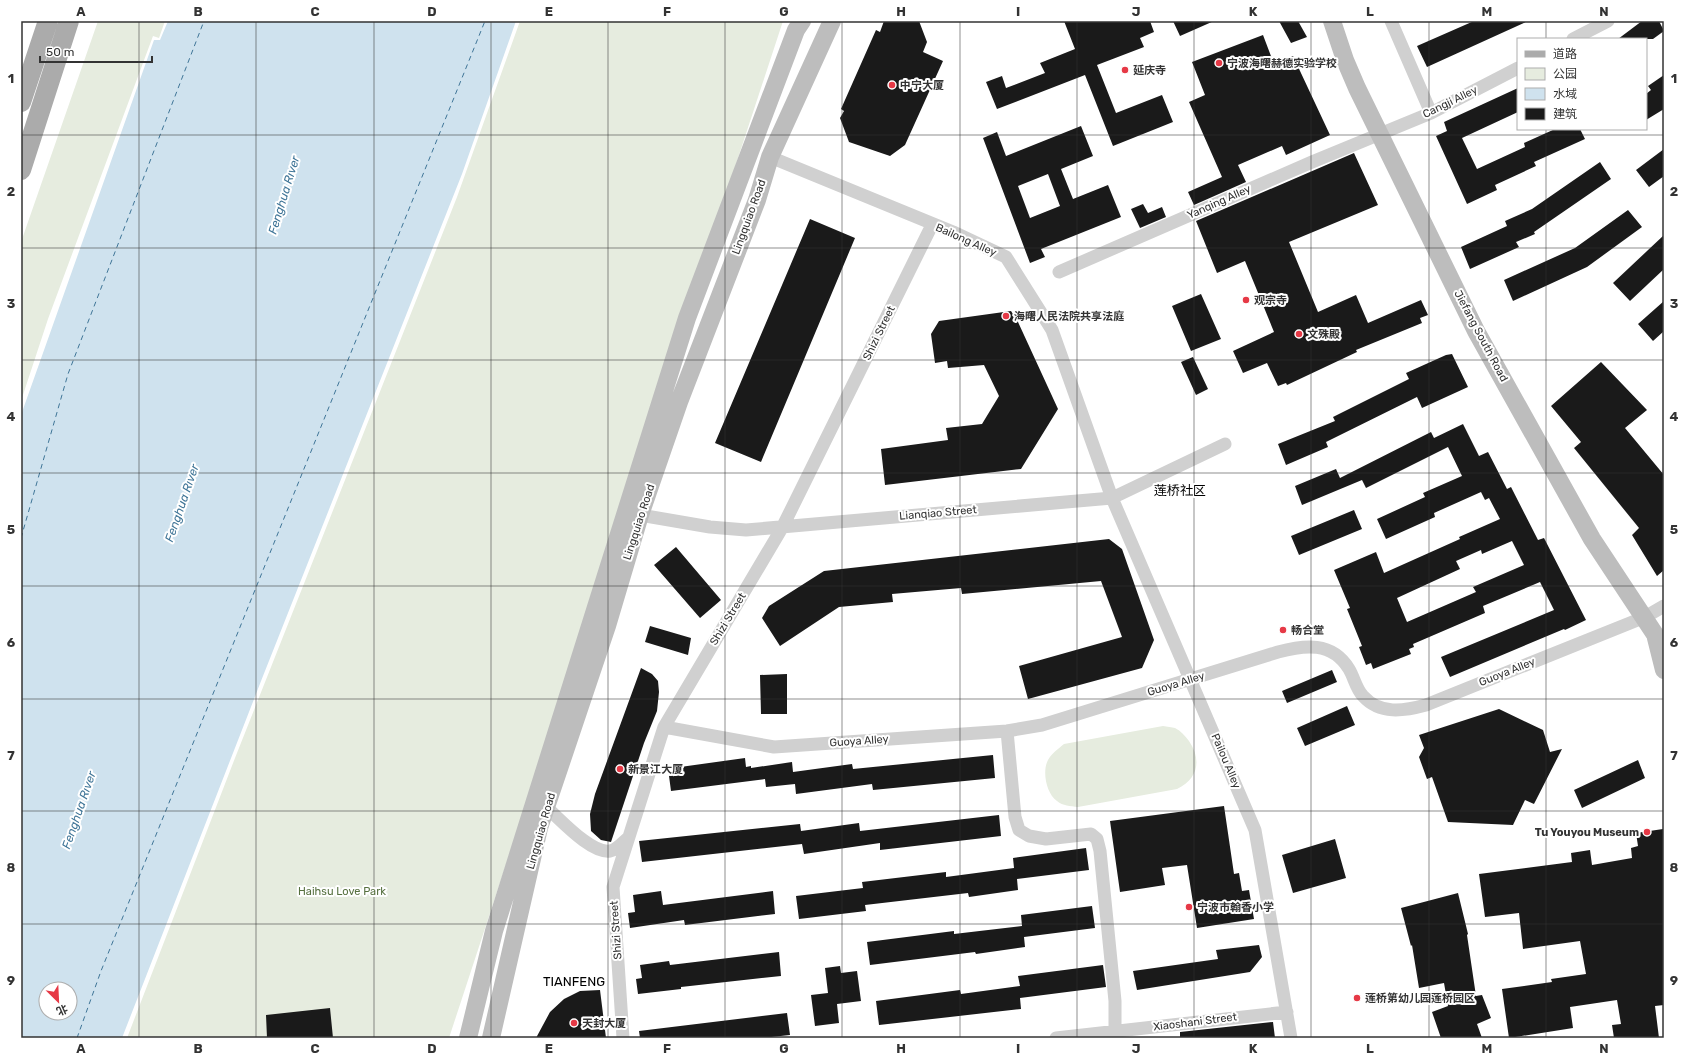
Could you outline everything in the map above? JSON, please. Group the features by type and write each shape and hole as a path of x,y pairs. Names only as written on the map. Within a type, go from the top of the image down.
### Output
{"main road":[{"path":"21,102 48,21"},
{"path":"21,170 69,21"},
{"name":"Lingquiao Road","path":"468,1038 497,924 687,318 796,30 802,21"},
{"name":"Lingquiao Road","path":"491,1038 539,828 607,626 640,515 679,402 757,200 770,157 832,21"},
{"name":"Jiefang South Road","path":"1332,21 1345,60 1476,331 1592,539 1645,617 1660,643 1664,670"}],"street":[{"path":"1391,21 1431,113"},
{"path":"1575,38 1608,21"},
{"name":"Cangji Alley","path":"1380,134 1431,113 1517,69"},
{"name":"Yanqing Alley","path":"1059,272 1380,134"},
{"name":"Bailong Alley","path":"770,157 932,225 953,232 1006,258 1052,330 1112,498"},
{"name":"Shizi Street","path":"623,1038 613,887 664,727 782,528 932,225"},
{"name":"Lianqiao Street","path":"640,515 710,528 746,530 1112,498 1225,444"},
{"name":"Pailou Alley","path":"1112,498 1255,830 1291,1038"},
{"name":"Guoya Alley","path":"664,727 774,747 1007,731 1042,724 1298,647 1318,647 1330,651 1341,659 1348,667 1363,696 1384,709 1406,710 1426,705 1645,617 1664,606"},
{"path":"1007,731 1015,817 1019,830 1029,836 1046,838 1091,834 1097,839 1100,851 1114,993 1114,1035"},
{"path":"546,807 589,845 600,850 610,851 619,847 629,836"},
{"name":"Xiaoshani Street","path":"1056,1038 1114,1035 1286,1012"}],"green space":[{"path":"98,21 165,21 159,38 153,36 48,319 21,401 21,242"},
{"name":"Haihsu Love Park","path":"520,21 783,21 449,1038 127,1038 235,758 457,197"},
{"path":"1163,726 1175,728 1184,735 1189,741 1196,755 1196,768 1190,780 1184,785 1177,789 1078,807 1062,804 1050,793 1045,776 1046,765 1051,755 1064,744"}],"water":[{"name":"Fenghua Rıver","path":"168,21 516,21 462,174 263,676 122,1038 21,1038 21,415 154,40 160,40"}],"building":[{"name":"中宁大厦","path":"884,21 919,21 927,42 923,52 943,61 905,145 890,156 849,142 840,118 844,111 841,109 876,30 880,32"},
{"path":"1064,21 1150,21 1154,32 1140,38 1144,47 1097,65 1116,113 1162,95 1173,122 1113,146 1085,75 997,109 986,82 1002,76 1006,88 1045,73 1040,63 1075,49"},
{"path":"1173,21 1214,21 1180,36"},
{"path":"1279,21 1298,21 1307,37 1291,43"},
{"path":"1474,21 1528,21 1427,67 1417,46"},
{"path":"1642,21 1659,21 1664,31 1653,39 1619,38"},
{"path":"1263,35 1274,64 1293,56 1330,135 1286,155 1282,146 1238,165 1246,182 1194,205 1188,192 1222,177 1189,102 1205,95 1192,62"},
{"path":"1664,75 1664,109 1647,119 1647,93 1651,90 1648,86"},
{"path":"1517,88 1517,112 1462,138 1477,169 1525,147 1524,143 1553,130 1580,130 1585,139 1534,162 1536,166 1495,185 1497,190 1467,204 1436,136 1447,131 1444,122"},
{"path":"1081,126 1093,156 1061,169 1073,199 1108,185 1121,217 1041,249 1045,257 1030,263 983,138 997,132 1006,156","holes":["1048,174 1060,206 1030,218 1018,186"]},
{"path":"1664,149 1664,176 1649,187 1636,170"},
{"path":"1354,153 1378,205 1289,242 1318,312 1356,295 1368,323 1421,300 1428,315 1420,318 1422,323 1356,350 1357,352 1287,385 1286,383 1278,386 1267,363 1243,373 1233,351 1274,332 1245,261 1217,273 1196,221"},
{"path":"1600,162 1611,179 1534,232 1535,234 1516,242 1519,247 1470,269 1461,247 1507,226 1505,221 1532,209"},
{"path":"1143,204 1148,213 1162,207 1166,217 1140,228 1131,209"},
{"path":"1628,210 1642,227 1587,267 1513,301 1504,280 1575,248"},
{"path":"810,219 855,238 761,462 715,443"},
{"path":"1664,235 1664,269 1630,301 1613,283"},
{"path":"1201,294 1221,339 1191,351 1172,306"},
{"path":"1664,301 1664,331 1653,341 1638,324"},
{"path":"1011,311 1018,322 1058,409 1021,469 885,485 881,449 948,440 946,428 982,424 999,396 984,365 948,368 947,361 935,363 931,334 939,321"},
{"path":"1452,354 1468,387 1422,408 1417,397 1326,442 1328,447 1286,465 1278,444 1335,421 1333,417 1409,379 1406,373 1446,355"},
{"path":"1193,357 1208,389 1196,395 1181,362"},
{"path":"1601,362 1647,410 1625,428 1664,475 1664,570 1657,576 1632,535 1639,528 1574,448 1581,442 1551,406"},
{"path":"1463,424 1479,456 1488,452 1507,489 1511,487 1538,540 1544,538 1586,620 1450,677 1441,657 1554,610 1540,582 1483,606 1485,613 1413,644 1414,647 1409,649 1411,654 1373,669 1371,663 1366,665 1359,647 1362,646 1347,609 1350,608 1334,570 1376,552 1384,573 1460,539 1459,537 1500,519 1489,498 1485,500 1481,492 1434,513 1435,517 1386,539 1377,519 1425,497 1423,493 1462,476 1448,447 1366,488 1362,480 1302,505 1295,486 1336,469 1340,478 1431,432 1434,438","holes":["1512,541 1524,565 1473,587 1476,592 1407,622 1397,598 1460,569 1456,561 1481,550 1482,554"]},
{"path":"1354,510 1362,529 1299,555 1291,536"},
{"path":"1109,539 1122,549 1154,640 1142,668 1028,699 1019,666 1122,637 1101,581 962,594 961,588 892,594 893,602 839,607 780,646 762,618 769,606 824,571"},
{"path":"676,547 721,600 700,618 654,565"},
{"path":"650,626 691,638 688,655 645,642"},
{"name":"新景江大厦","path":"641,668 652,674 658,681 659,692 657,711 644,743 611,842 601,840 591,831 590,814 595,794"},
{"path":"1332,670 1337,682 1287,703 1282,691"},
{"path":"787,674 787,714 761,714 760,675"},
{"path":"1347,706 1355,725 1305,746 1297,728"},
{"path":"1499,709 1543,730 1550,752 1562,749 1534,804 1525,800 1513,825 1448,822 1432,777 1427,779 1419,757 1424,748 1419,735"},
{"path":"993,755 995,778 873,790 872,784 796,794 795,784 766,787 765,779 671,791 669,776 674,775 673,768 745,758 746,767 751,766 751,768 792,762 793,772 852,764 853,769"},
{"path":"1638,760 1645,778 1582,808 1574,790"},
{"path":"1224,806 1234,874 1239,873 1242,891 1249,890 1254,919 1197,928 1187,865 1162,868 1165,885 1120,892 1110,821"},
{"path":"999,815 1001,836 880,850 880,843 804,854 802,844 642,862 639,841 800,824 801,831 859,823 860,831"},
{"path":"1663,829 1664,1005 1655,1006 1659,1038 1614,1038 1612,1025 1621,1024 1617,1000 1570,1007 1573,1028 1509,1038 1502,989 1552,982 1551,979 1586,974 1580,941 1523,949 1519,913 1485,917 1479,874 1572,862 1571,853 1590,850 1592,865 1632,858 1631,848 1638,846 1636,833"},
{"path":"1335,839 1346,878 1293,893 1282,855"},
{"path":"1086,848 1089,870 1017,879 1018,890 969,897 968,893 865,905 866,911 799,919 796,896 863,888 862,882 946,872 946,877 1014,868 1013,858"},
{"path":"661,891 663,905 773,891 775,914 685,925 684,920 630,928 628,913 635,912 633,895"},
{"path":"1458,893 1468,934 1476,996 1482,995 1491,1018 1477,1024 1482,1038 1441,1038 1432,1012 1448,1006 1444,983 1419,988 1412,945 1411,946 1401,908"},
{"path":"1092,906 1095,928 1024,937 1025,947 976,954 975,952 870,965 867,942 954,931 954,934 1022,926 1021,915"},
{"path":"1259,945 1262,957 1250,972 1137,990 1133,971 1218,959 1216,950"},
{"path":"779,952 781,976 681,987 681,989 638,994 636,979 642,978 640,965 669,961 670,965"},
{"path":"1103,965 1106,987 1020,998 1021,1009 879,1025 876,1001 960,990 961,994 1020,986 1018,976"},
{"path":"840,966 841,973 857,971 861,1001 837,1004 839,1023 815,1026 811,995 828,993 825,968"},
{"name":"天封大厦","path":"600,990 606,1038 536,1038 550,1012 564,999 580,991"},
{"path":"330,1008 333,1038 267,1038 266,1015"},
{"path":"787,1013 790,1035 762,1038 640,1038 639,1031"},
{"path":"1273,1022 1275,1038 1180,1038 1180,1032"}],"ferry route":[{"path":"21,538 68,374 204,21"},
{"path":"77,1038 101,971 485,21"}],"place":[{"name":"宁波海曙赫德实验学校","path":"1219,63"},
{"name":"延庆寺","path":"1125,70"},
{"name":"中宁大厦","path":"892,85"},
{"name":"观宗寺","path":"1246,300"},
{"name":"海曙人民法院共享法庭","path":"1006,316"},
{"name":"文殊殿","path":"1299,334"},
{"name":"畅合堂","path":"1283,630"},
{"name":"新景江大厦","path":"620,769"},
{"name":"Tu Youyou Museum","path":"1647,832"},
{"name":"宁波市翰香小学","path":"1189,907"},
{"name":"莲桥第幼儿园莲桥园区","path":"1357,998"},
{"name":"天封大厦","path":"574,1023"}],"district":[{"name":"莲桥社区","path":"1180,490"},
{"name":"TIANFENG","path":"574,981"}]}
